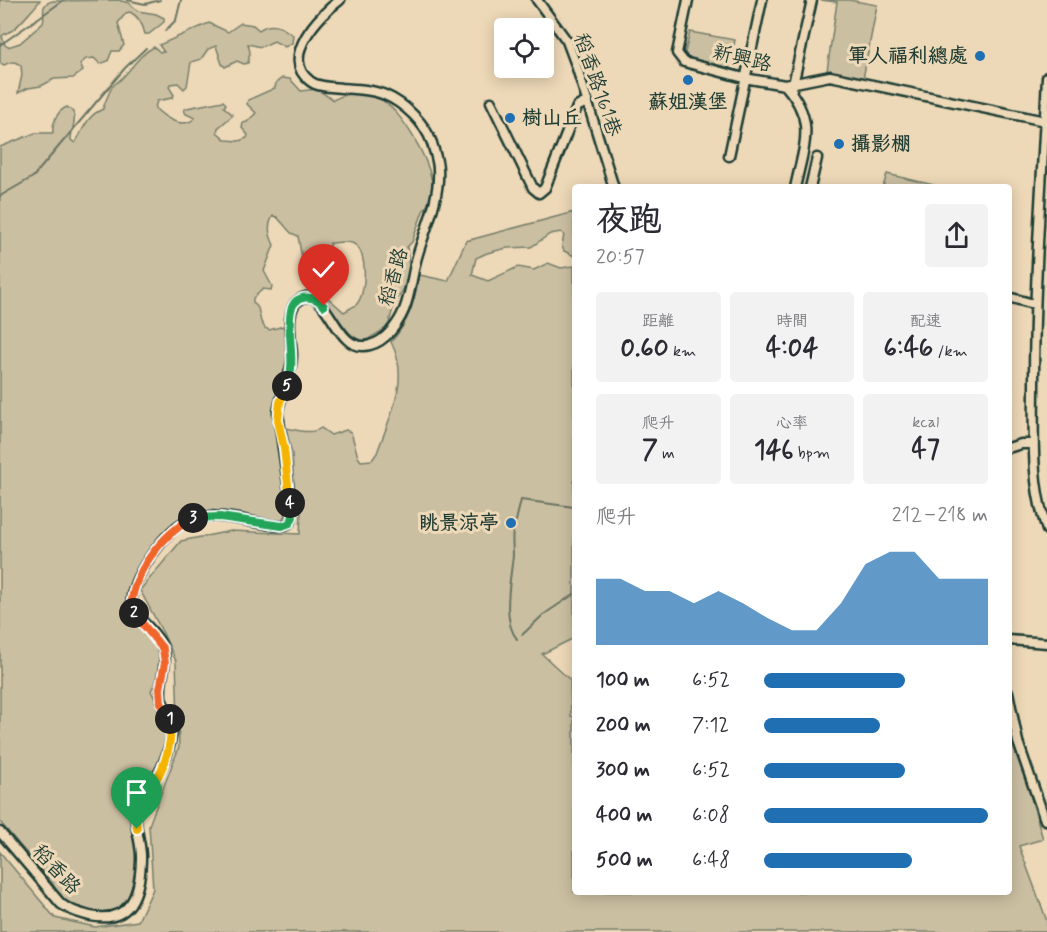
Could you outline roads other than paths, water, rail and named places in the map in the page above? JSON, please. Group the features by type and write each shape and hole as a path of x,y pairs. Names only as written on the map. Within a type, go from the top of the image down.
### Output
{"street":[{"name":"稻香路","path":"0,832 61,904 69,910 105,919 123,913 130,906 137,886 142,859 136,814 139,804 162,768 167,756 172,729 170,715 161,703 160,689 165,663 163,649 131,610 133,591 138,579 147,562 164,540 192,518 220,517 278,526 286,525 292,520 278,413 291,374 291,311 297,301 311,297 321,302 346,339 359,346 372,345 384,338 404,311 417,257 436,196 439,168 430,139 413,113 386,95 311,82 300,70 298,55 300,46 310,30 340,0"},
{"name":"稻香路161巷","path":"537,0 567,41 613,184"},
{"name":"新興路","path":"688,0 677,53 684,62 790,88 800,104 806,123 796,184"},
{"path":"729,156 762,0"},
{"path":"790,88 812,0"},
{"path":"790,88 830,76 1045,121"},
{"path":"1047,77 1034,304 1034,444 1038,502 1047,530"},
{"path":"491,102 533,188 539,193 545,188 578,107 586,102"},
{"path":"811,184 817,158"},
{"path":"1012,298 1034,304"},
{"path":"1012,447 1034,444"},
{"path":"1012,640 1047,643"},
{"path":"1012,712 1018,742 1045,820"}],"waterway":[{"path":"0,45 64,0"},
{"path":"127,0 145,4 160,0"},
{"path":"165,31 176,20 181,0"},
{"path":"0,196 33,177 125,68 146,48"},
{"path":"516,521 521,500 572,507"},
{"path":"514,526 508,610 512,631 517,639"},
{"path":"522,635 543,615 572,595"}],"place":[{"name":"軍人福利總處","path":"980,56"},
{"name":"蘇姐漢堡","path":"688,80"},
{"name":"樹山丘","path":"510,118"},
{"name":"攝影棚","path":"839,144"},
{"name":"眺景涼亭","path":"511,523"}]}
